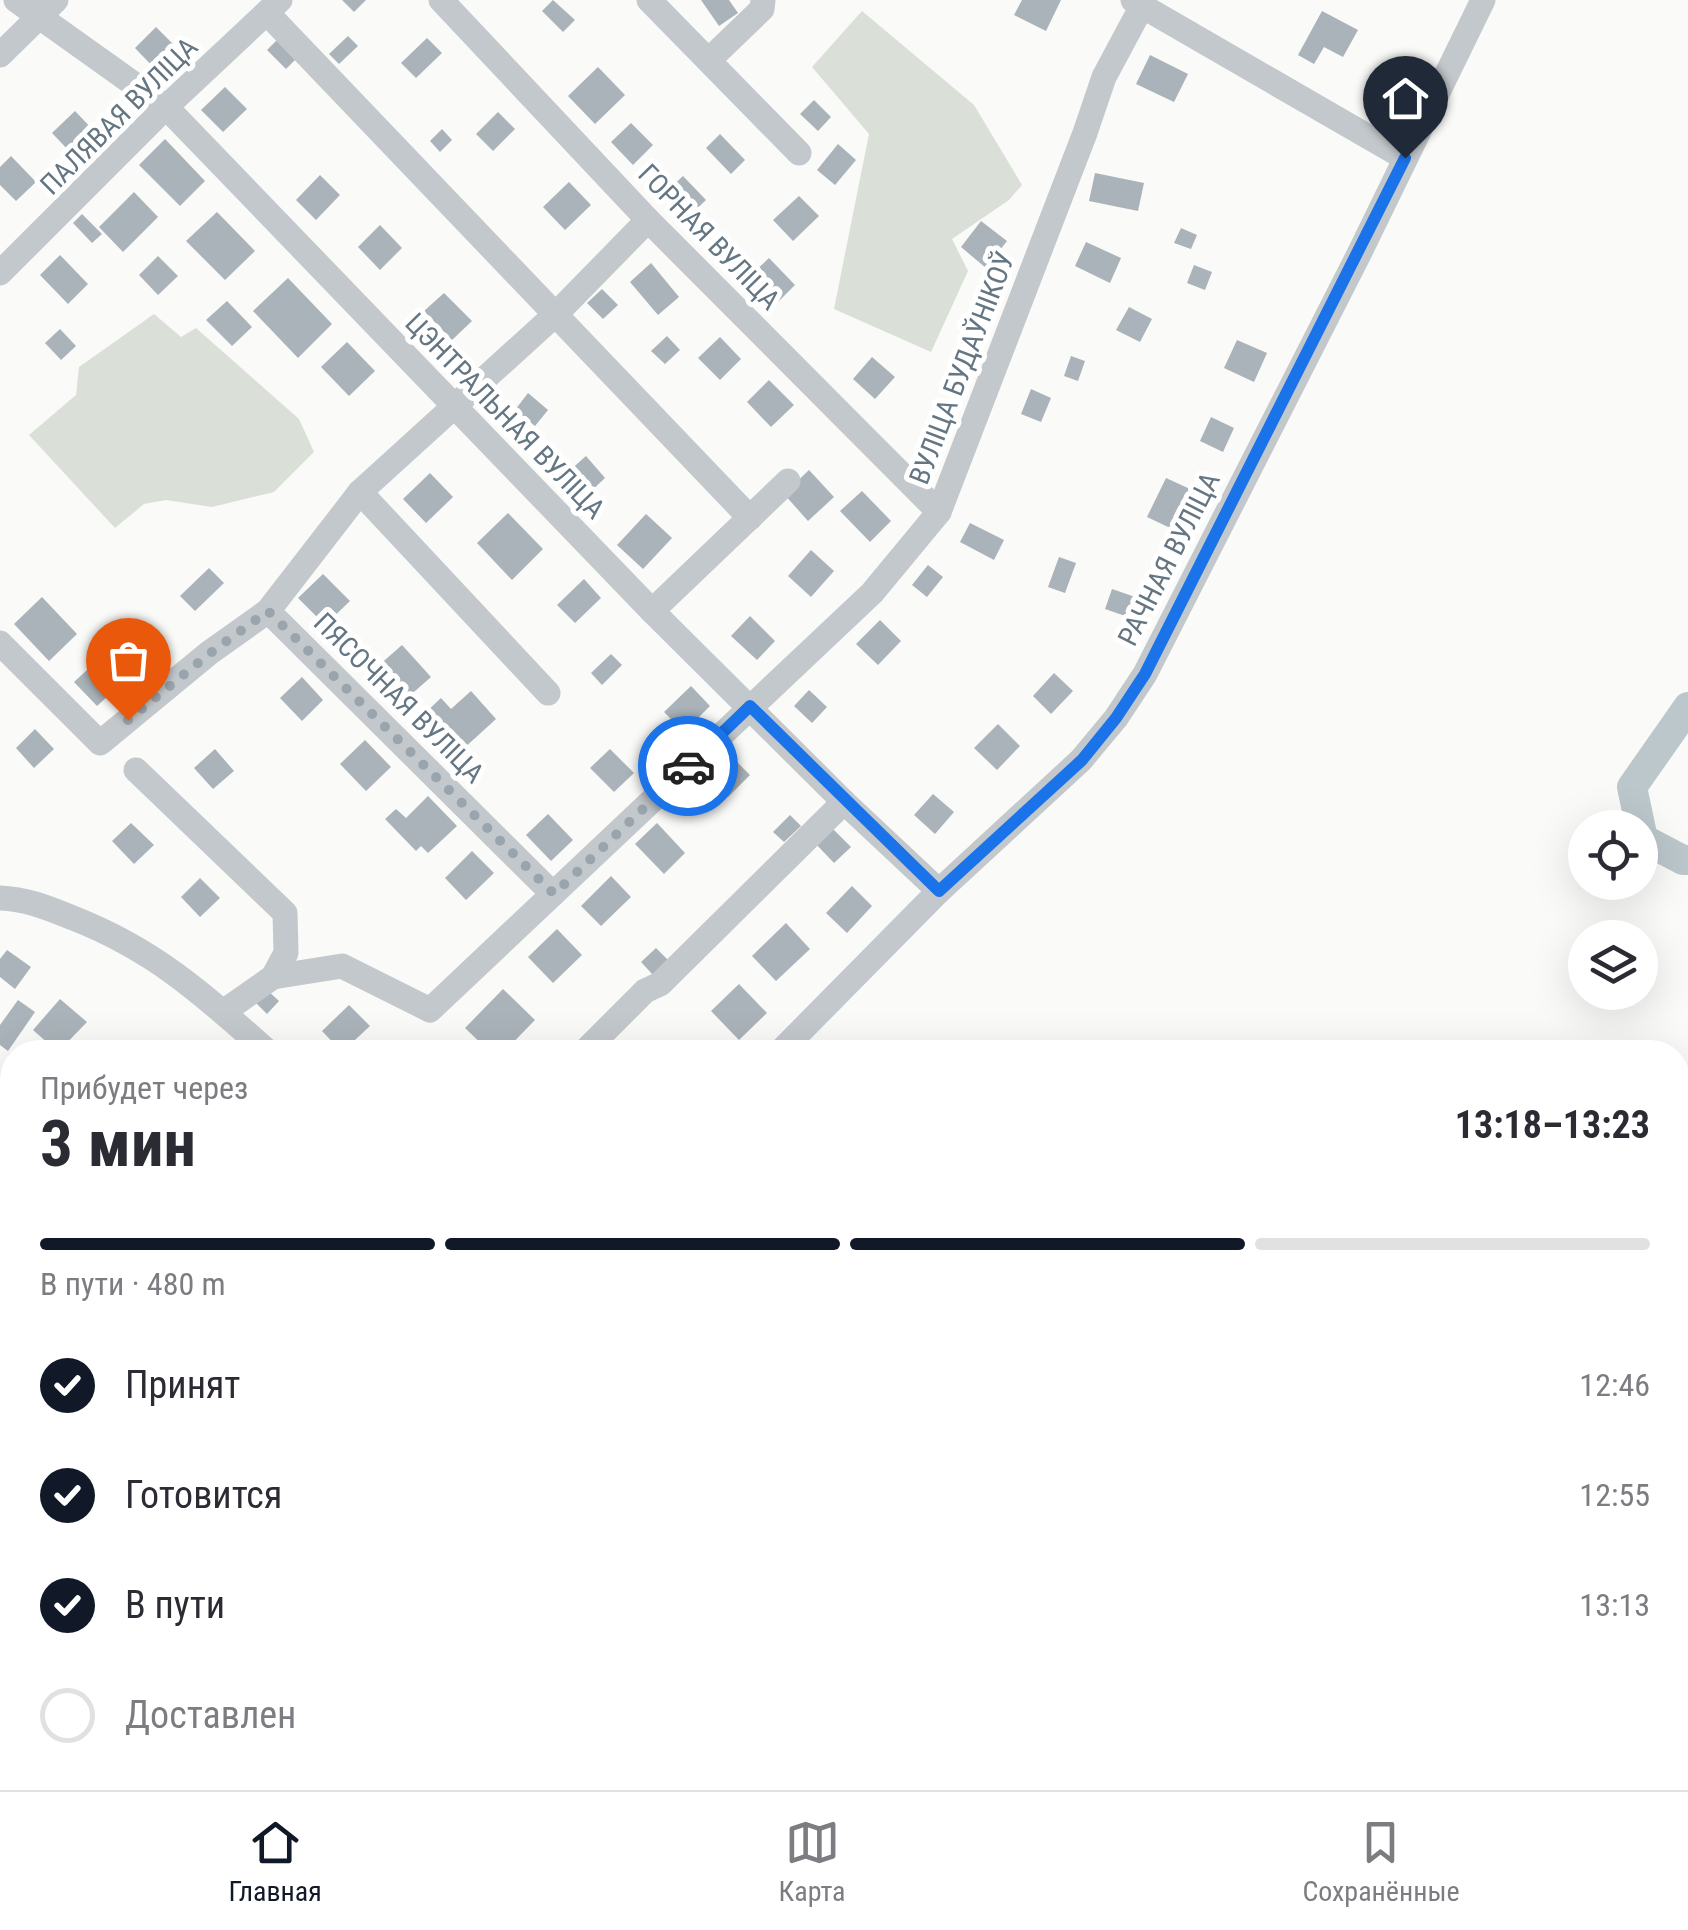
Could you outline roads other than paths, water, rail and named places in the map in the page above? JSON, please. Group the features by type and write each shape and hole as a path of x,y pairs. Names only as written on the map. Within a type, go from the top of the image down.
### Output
{"street":[{"name":"ЦЭНТРАЛЬНАЯ ВУЛІЦА","path":"16,0 48,9 166,107 652,611 939,891"},
{"name":"ГОРНАЯ ВУЛІЦА","path":"442,0 648,220 939,512"},
{"path":"649,0 799,153"},
{"path":"709,60 762,9 763,0"},
{"name":"РАЧНАЯ ВУЛІЦА","path":"792,1040 939,891 1082,760 1116,718 1145,674 1483,0"},
{"path":"1138,3 1405,158"},
{"name":"ВУЛІЦА БУДАЎНІКОЎ","path":"273,978 342,966 430,1010 872,593 939,512 1104,77 1138,3"},
{"path":"274,7 750,518"},
{"name":"ПАЛЯВАЯ ВУЛІЦА","path":"0,273 166,107 274,7"},
{"path":"0,56 48,9"},
{"path":"0,643 100,743 268,611 360,492 557,313 648,220"},
{"path":"652,611 788,481"},
{"path":"360,492 548,693"},
{"name":"ПЯСОЧНАЯ ВУЛІЦА","path":"268,611 554,894"},
{"path":"136,770 284,913 286,953 273,978 222,1012"},
{"path":"596,1040 644,990 660,984 844,802"},
{"path":"0,898 25,899 117,935 176,972 254,1040"}],"waterway":[{"path":"1688,707 1632,787 1643,839 1688,860"}]}
